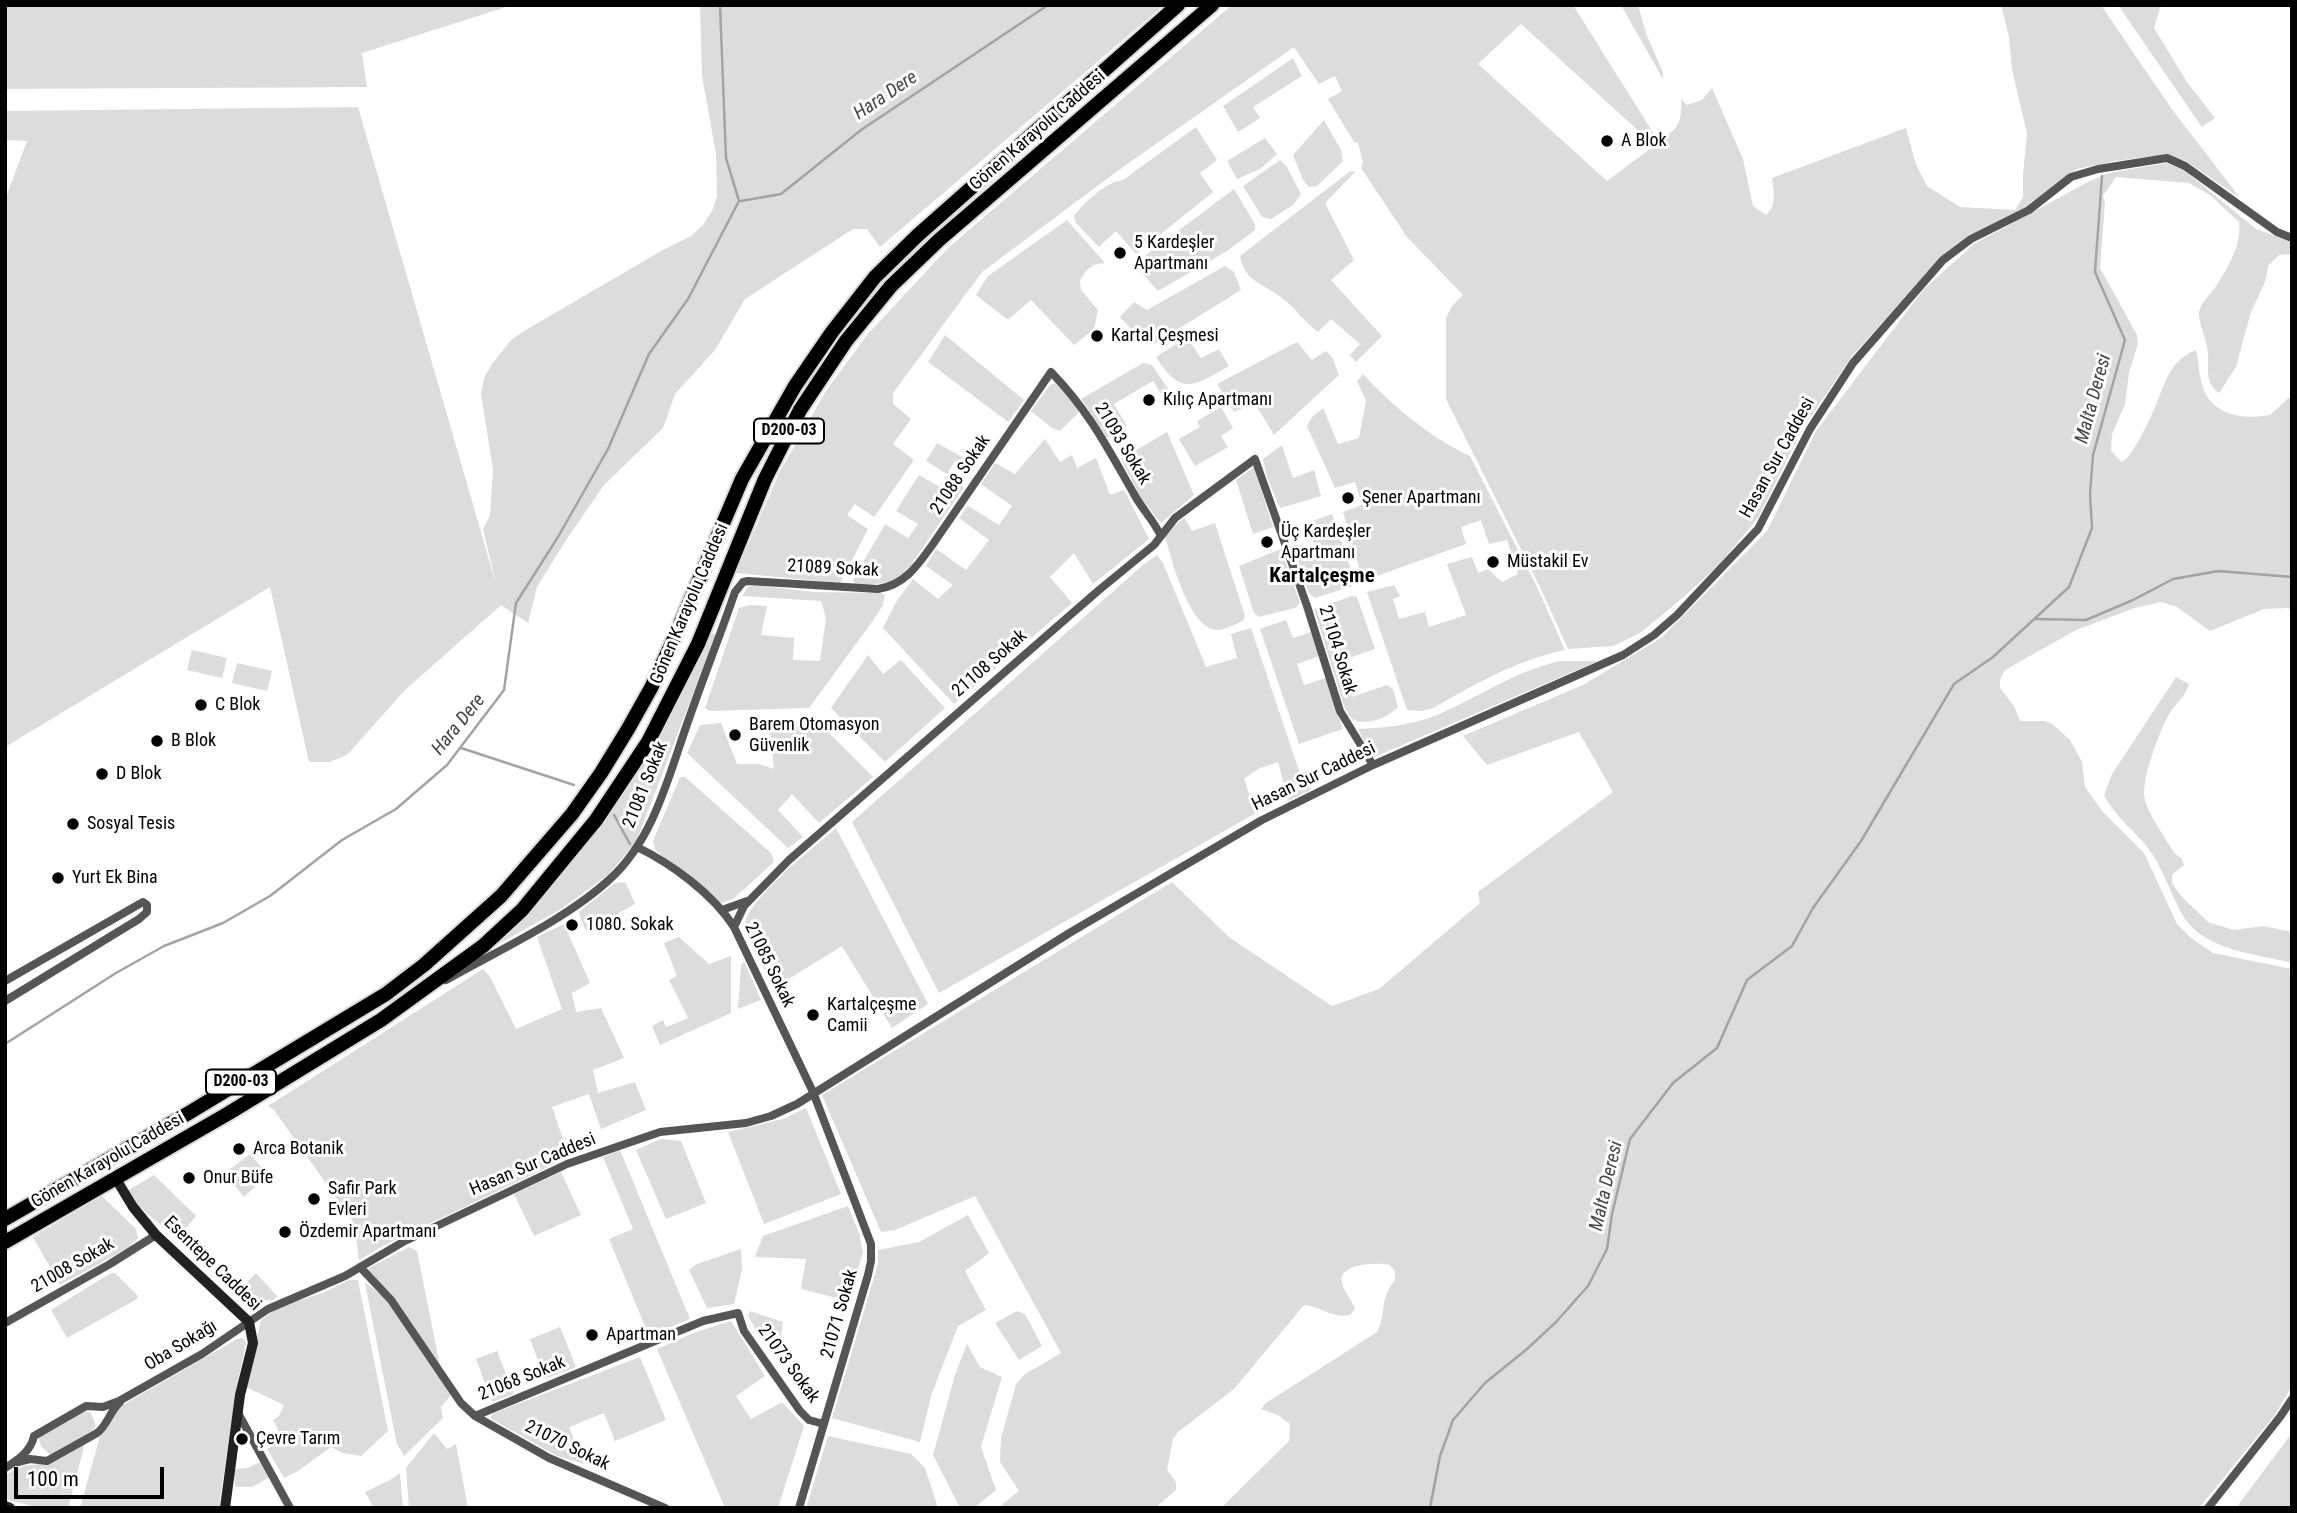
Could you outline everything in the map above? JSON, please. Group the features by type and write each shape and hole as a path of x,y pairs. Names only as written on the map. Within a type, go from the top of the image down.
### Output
{"highway":[{"name":"Gönen Karayolu Caddesi","path":"5,1219 142,1141 386,994 424,965 501,896 572,814 628,729 661,666 742,479 795,386 832,332 875,278 918,234 1178,5"},
{"name":"Gönen Karayolu Caddesi","path":"5,1242 229,1113 407,1003 483,946 522,910 596,820 648,742 698,644 724,574 776,456 800,410 846,341 891,286 939,240 1212,5"}],"main road":[{"name":"Esentepe Caddesi","path":"116,1179 133,1207 156,1235 249,1322 252,1329 253,1343 238,1412 225,1508"}],"street":[{"name":"Hasan Sur Caddesi","path":"249,1322 289,1298 330,1284 411,1238 567,1164 660,1132 747,1124 780,1112 1071,932 1262,820 1373,765 1623,655 1654,635 1676,615 1758,529 1810,429 1853,363 1919,285 1943,260 1970,239 2029,210 2071,177 2098,169 2167,158 2185,166 2258,220 2277,232 2292,237"},
{"name":"21093 Sokak","path":"1051,372 1076,398 1107,443 1161,536"},
{"name":"21088 Sokak","path":"890,587 901,582 927,552 1051,372"},
{"name":"21104 Sokak","path":"1255,459 1307,606 1340,711 1373,765"},
{"name":"21108 Sokak","path":"734,927 736,919 750,900 795,854 1099,590 1147,552 1175,518 1255,459"},
{"name":"21081 Sokak","path":"407,1003 580,903 611,879 638,847 649,826 677,757 735,592 748,581 775,582"},
{"name":"21089 Sokak","path":"775,582 878,589 890,587"},
{"name":"21085 Sokak","path":"638,847 672,866 722,910 734,927 813,1093"},
{"name":"21108 Sokak","path":"722,910 750,900"},
{"path":"5,981 143,902 147,905 148,912 139,919 5,1001"},
{"name":"21071 Sokak","path":"799,1508 868,1275 871,1253 871,1244 813,1093"},
{"name":"21008 Sokak","path":"5,1324 156,1235"},
{"name":"21070 Sokak","path":"360,1267 391,1300 461,1403 475,1416 549,1458 665,1508"},
{"name":"21073 Sokak","path":"737,1313 744,1331 800,1411 809,1420 824,1424"},
{"name":"21068 Sokak","path":"475,1416 703,1321 737,1313"},
{"name":"Oba Sokağı","path":"128,1396 112,1411 103,1429 85,1440 47,1461 30,1459 5,1468 28,1450 37,1435 86,1406 103,1407 128,1396 202,1354 249,1322"},
{"path":"2208,1508 2292,1399"},
{"path":"238,1412 290,1508"}],"shaded area":[{"path":"5,5 512,5 362,53 367,87 5,89"},
{"path":"700,5 1164,5 880,247 867,229 853,229 745,299 715,350 675,394 663,428 604,485 568,537 537,587 528,623 501,605 404,691 348,754 330,762 309,762 270,587 5,747 5,200 27,141 5,140 5,111 358,107 496,584 483,529 490,515 493,470 481,394 484,378 511,340 524,331 691,236 703,225 717,197 716,154 702,76"},
{"path":"1232,5 1573,5 1654,134 1661,138 1676,127 1680,118 1681,99 1687,105 1702,100 1712,88 1743,159 1753,206 1766,215 1773,202 1772,178 1906,128 1916,165 1927,186 1960,207 2015,210 2023,197 2027,134 2001,5 2101,5 2171,108 2240,198 2186,161 2164,155 2115,161 2077,169 2027,207 1967,238 1942,256 1853,355 1803,428 1758,518 1719,565 1640,633 1613,646 1568,649 1446,399 1446,318 1452,306 1463,295 1407,237 1361,168 1363,162 1358,143 1354,142 1328,99 1342,91 1335,76 1319,84 1294,47 1116,172 982,272 893,393 893,404 911,419 893,444 914,460 874,517 855,504 847,515 868,529 840,583 736,573 780,471 826,391 867,335 948,248","holes":["1521,24 1654,145 1607,181 1478,64"]},
{"path":"1621,5 1638,5 1647,36 1663,72 1663,79"},
{"path":"2118,5 2161,5 2154,28 2187,82 2215,118 2202,127"},
{"path":"1293,58 1302,76 1253,107 1260,118 1238,132 1223,106"},
{"path":"1324,120 1341,150 1343,161 1317,186 1309,187 1303,180 1293,155"},
{"path":"1196,127 1217,160 1200,173 1213,192 1136,254 1116,231 1099,247 1076,223 1074,216 1102,189 1123,180"},
{"path":"1265,138 1277,154 1260,169 1237,179 1227,161"},
{"path":"1280,160 1287,167 1301,194 1293,205 1271,219 1262,217 1243,186"},
{"path":"2166,163 2184,170 2256,229 2292,242 2292,254 2279,255 2268,266 2265,282 2251,312 2236,367 2219,393 2209,380 2207,348 2199,311 2234,254 2239,238 2239,222 2210,195 2189,183 2116,177 2103,196 2105,203 2100,268 2137,335 2138,343 2129,373 2125,404 2112,434 2111,451 2122,462 2128,457 2146,427 2169,374 2180,360 2196,350 2203,388 2214,405 2222,410 2240,416 2270,415 2292,395 2292,612 2288,608 2264,609 2210,631 2177,607 2161,602 2135,608 2076,630 2005,670 2000,680 2000,688 2014,706 2020,721 2045,721 2070,740 2082,762 2085,787 2102,811 2144,853 2177,924 2191,938 2213,953 2292,969 2292,1386 2274,1416 2199,1508 1221,1508 1289,1441 1290,1424 1278,1415 1261,1409 1266,1403 1377,1332 1387,1294 1395,1280 1395,1272 1390,1265 1377,1264 1360,1265 1346,1271 1342,1276 1343,1286 1355,1309 1350,1315 1332,1314 1304,1305 1234,1389 1178,1432 1173,1439 1167,1470 1176,1482 1176,1490 1155,1508 998,1508 1019,1491 1000,1462 1001,1438 1016,1384 1025,1374 1061,1353 975,1196 895,1230 881,1232 822,1095 1172,882 1230,938 1332,1006 1379,989 1480,903 1478,892 1613,792 1579,732 1487,765 1463,736 1585,684 1661,638 1767,531 1816,431 1924,289 1974,244 2108,173"},
{"path":"1356,171 1325,203 1354,260 1331,280 1382,336 1356,362 1350,355 1360,344 1331,319 1318,332 1286,301 1252,278 1242,265 1240,256 1349,172"},
{"path":"1234,189 1255,224 1255,230 1227,251 1158,291 1134,264"},
{"path":"1067,220 1105,263 1090,268 1080,281 1081,290 1098,310 1094,329 1074,345 1031,300 1008,320 976,295 988,276"},
{"path":"1225,266 1234,272 1241,290 1154,344 1131,329 1120,317 1134,302 1147,310"},
{"path":"945,335 1024,400 1008,422 928,362"},
{"path":"1187,337 1201,358 1219,349 1229,366 1206,379 1189,384 1173,378 1156,357"},
{"path":"1297,342 1312,360 1326,351 1332,357 1339,375 1274,435 1254,402 1234,412 1217,384"},
{"path":"1143,363 1152,365 1171,393 1165,401 1153,381 1114,404 1127,426 1107,438 1081,399"},
{"path":"1363,374 1413,420 1470,456 1538,589 1565,650 1513,666 1433,708 1422,711 1407,710 1367,592 1394,585 1400,596 1393,599 1399,619 1425,612 1429,627 1466,615 1447,564 1472,557 1478,573 1488,569 1502,582 1518,574 1507,540 1489,544 1481,520 1461,527 1466,544 1363,581 1343,512 1362,505 1355,482 1335,488 1307,426 1312,417 1323,408 1338,444 1359,438 1366,401 1357,381"},
{"path":"1056,383 1080,411 1060,431 1031,411 1050,385"},
{"path":"1221,407 1233,428 1221,436 1228,447 1195,466 1179,439 1200,427 1197,421"},
{"path":"1167,432 1194,495 1161,523 1141,498 1121,459"},
{"path":"1045,439 1060,462 1072,455 1077,468 1096,458 1110,495 1124,490 1149,539 1093,584 1074,553 1050,577 1072,603 954,704 883,628 896,602 913,579 938,599 953,585 926,566 936,549 966,570 989,540 959,518 968,506 999,525 1012,506 981,484 995,463 1015,474"},
{"path":"937,443 976,465 972,471 955,461 947,474 926,461"},
{"path":"1282,445 1293,478 1314,470 1321,496 1280,508 1267,477 1263,459"},
{"path":"1254,467 1273,527 1253,534 1236,480"},
{"path":"919,475 940,487 946,476 964,487 903,574 885,582 856,585 853,580 885,524 908,538 918,524 896,511"},
{"path":"1332,514 1354,579 1352,586 1315,598 1309,593 1297,557 1316,550 1307,523"},
{"path":"1185,518 1192,531 1215,523 1245,616 1243,621 1217,630 1207,627 1190,606 1165,536"},
{"path":"1281,549 1300,603 1295,608 1259,617 1254,613 1239,566"},
{"path":"1157,555 1163,563 1206,667 1237,658 1231,634 1251,628 1299,771 1311,790 1288,801 1278,762 1258,769 1244,779 1256,813 939,993 852,822"},
{"path":"754,585 813,592 885,595 883,605 872,622 809,708 709,711 705,708 739,608 750,605 767,606 761,635 794,638 793,660 820,661 826,618 821,601 742,596 748,587"},
{"path":"1352,596 1357,597 1375,649 1343,660 1352,697 1387,685 1393,689 1398,707 1384,717 1366,722 1354,720 1344,706 1314,609"},
{"path":"1286,620 1293,638 1311,632 1319,656 1297,664 1304,685 1326,678 1343,729 1299,744 1260,629"},
{"path":"711,633 716,634 636,842 609,874 561,909 486,951 556,880 617,804 661,734"},
{"path":"192,650 227,658 222,678 187,670"},
{"path":"868,655 883,674 901,660 945,708 885,762 831,708"},
{"path":"1560,661 1598,661 1372,758 1358,729 1398,725 1428,718 1528,671"},
{"path":"237,663 272,671 267,691 232,683"},
{"path":"2176,677 2189,684 2160,734 2151,758 2144,792 2154,820 2184,865 2172,875 2172,883 2181,896 2208,922 2234,930 2263,926 2292,932 2292,963 2219,945 2194,930 2180,910 2154,856 2113,810 2104,795 2112,774"},
{"path":"769,721 813,721 824,728 873,777 819,823 792,794 778,810 803,837 788,848 687,753 700,725 721,723 737,764 759,764 774,769"},
{"path":"680,777 685,777 771,853 774,862 733,899 721,903 656,851 653,841"},
{"path":"836,828 928,1004 892,1028 842,946 774,988 746,930 748,914 769,888"},
{"path":"620,882 626,883 635,904 586,931 580,911"},
{"path":"564,924 590,983 572,993 576,1012 601,1008 624,1058 593,1070 598,1093 635,1082 646,1110 601,1129 589,1094 552,1107 569,1157 359,1260 354,1223 274,1110 268,1106 483,969 489,975 516,1029 562,1009 537,937"},
{"path":"679,937 709,964 731,956 731,1013 660,1045 652,1026 663,1020 666,1027 688,1018 669,980 677,976 664,943"},
{"path":"744,961 761,1000 738,1009 741,965"},
{"path":"806,1108 841,1194 764,1224 728,1132 783,1119"},
{"path":"661,1139 681,1141 706,1203 666,1219 636,1150"},
{"path":"620,1150 690,1319 649,1336 609,1239 633,1229 603,1157"},
{"path":"250,1154 268,1175 244,1197 225,1173"},
{"path":"561,1172 581,1215 534,1236 514,1194"},
{"path":"154,1175 196,1216 177,1239 135,1203 127,1191"},
{"path":"102,1196 136,1229 138,1238 128,1248 60,1285 33,1237"},
{"path":"848,1206 863,1252 849,1301 801,1289 806,1259 755,1257 763,1236"},
{"path":"968,1215 989,1253 965,1271 986,1310 958,1326 932,1393 920,1442 832,1418 878,1264 878,1250 919,1242"},
{"path":"409,1247 417,1251 440,1366 388,1291 368,1271"},
{"path":"741,1249 742,1269 734,1304 707,1308 689,1270 697,1264"},
{"path":"115,1273 138,1296 137,1299 67,1338 51,1310"},
{"path":"256,1273 277,1296 274,1300 242,1302 234,1295"},
{"path":"349,1280 358,1280 388,1431 361,1456 343,1453 331,1447 284,1478 267,1449 283,1440 273,1420 279,1416 284,1405 246,1387 261,1320 278,1307 323,1293"},
{"path":"365,1283 376,1290 399,1317 451,1395 441,1407 443,1418 404,1456 397,1444"},
{"path":"750,1311 783,1322 779,1346 764,1343 748,1316"},
{"path":"1017,1311 1025,1314 1042,1346 1019,1360 995,1323"},
{"path":"731,1321 765,1376 736,1396 751,1419 782,1402 804,1426 778,1508 725,1508 657,1349"},
{"path":"560,1327 576,1367 545,1379 530,1339"},
{"path":"243,1338 246,1343 235,1395 219,1508 80,1508 101,1433 108,1427 116,1409"},
{"path":"967,1344 980,1367 1002,1377 981,1447 996,1490 974,1508 960,1508 933,1455 955,1375"},
{"path":"497,1351 514,1394 492,1402 476,1359"},
{"path":"640,1357 666,1420 615,1441 604,1413 569,1427 584,1464 557,1456 490,1418 494,1413"},
{"path":"83,1411 91,1413 96,1426 93,1430 50,1455 41,1446 41,1435"},
{"path":"434,1433 447,1449 456,1444 468,1508 409,1508 406,1468"},
{"path":"2292,1433 2292,1508 2236,1508"},
{"path":"828,1436 911,1454 925,1468 938,1508 806,1508"},
{"path":"85,1443 68,1508 39,1508 5,1499 5,1475 23,1466 48,1463"},
{"path":"260,1462 270,1477 252,1487 235,1487 234,1469 248,1468"},
{"path":"400,1473 403,1508 374,1508 365,1492"}],"waterway":[{"name":"Hara Dere","path":"5,1044 116,973 164,946 223,923 270,896 342,840 396,809 447,765 504,690 516,603 558,537 608,449 649,354 688,299 739,201 726,158 720,5"},
{"name":"Hara Dere","path":"741,201 781,194 861,130 1048,5"},
{"name":"Malta Deresi","path":"1430,1508 1440,1456 1453,1420 1485,1383 1556,1322 1588,1286 1607,1249 1612,1214 1630,1139 1673,1083 1717,1048 1747,980 1792,946 1813,908 1861,841 1954,684 1993,657 2069,587 2092,528 2090,494 2093,455 2125,340 2095,272 2102,176"},
{"name":"Malta Deresi","path":"2036,619 2086,620 2173,579 2219,571 2292,577"},
{"path":"461,748 574,785"},
{"path":"614,815 630,844"}],"place":[{"name":"A Blok","path":"1607,141"},
{"name":"5 Kardeşler Apartmanı","path":"1120,253"},
{"name":"Kartal Çeşmesi","path":"1097,336"},
{"name":"Kılıç Apartmanı","path":"1149,400"},
{"name":"Şener Apartmanı","path":"1348,498"},
{"name":"Üç Kardeşler Apartmanı","path":"1267,542"},
{"name":"Müstakil Ev","path":"1493,562"},
{"name":"C Blok","path":"201,705"},
{"name":"Barem Otomasyon Güvenlik","path":"735,735"},
{"name":"B Blok","path":"157,741"},
{"name":"D Blok","path":"102,774"},
{"name":"Sosyal Tesis","path":"73,824"},
{"name":"Yurt Ek Bina","path":"58,878"},
{"name":"1080. Sokak","path":"572,925"},
{"name":"Kartalçeşme Camii","path":"813,1015"},
{"name":"Arca Botanik","path":"239,1149"},
{"name":"Onur Büfe","path":"189,1178"},
{"name":"Safir Park Evleri","path":"314,1199"},
{"name":"Özdemir Apartmanı","path":"285,1232"},
{"name":"Apartman","path":"592,1335"},
{"name":"Çevre Tarım","path":"242,1439"}],"district":[{"name":"Kartalçeşme","path":"1322,577"}]}
